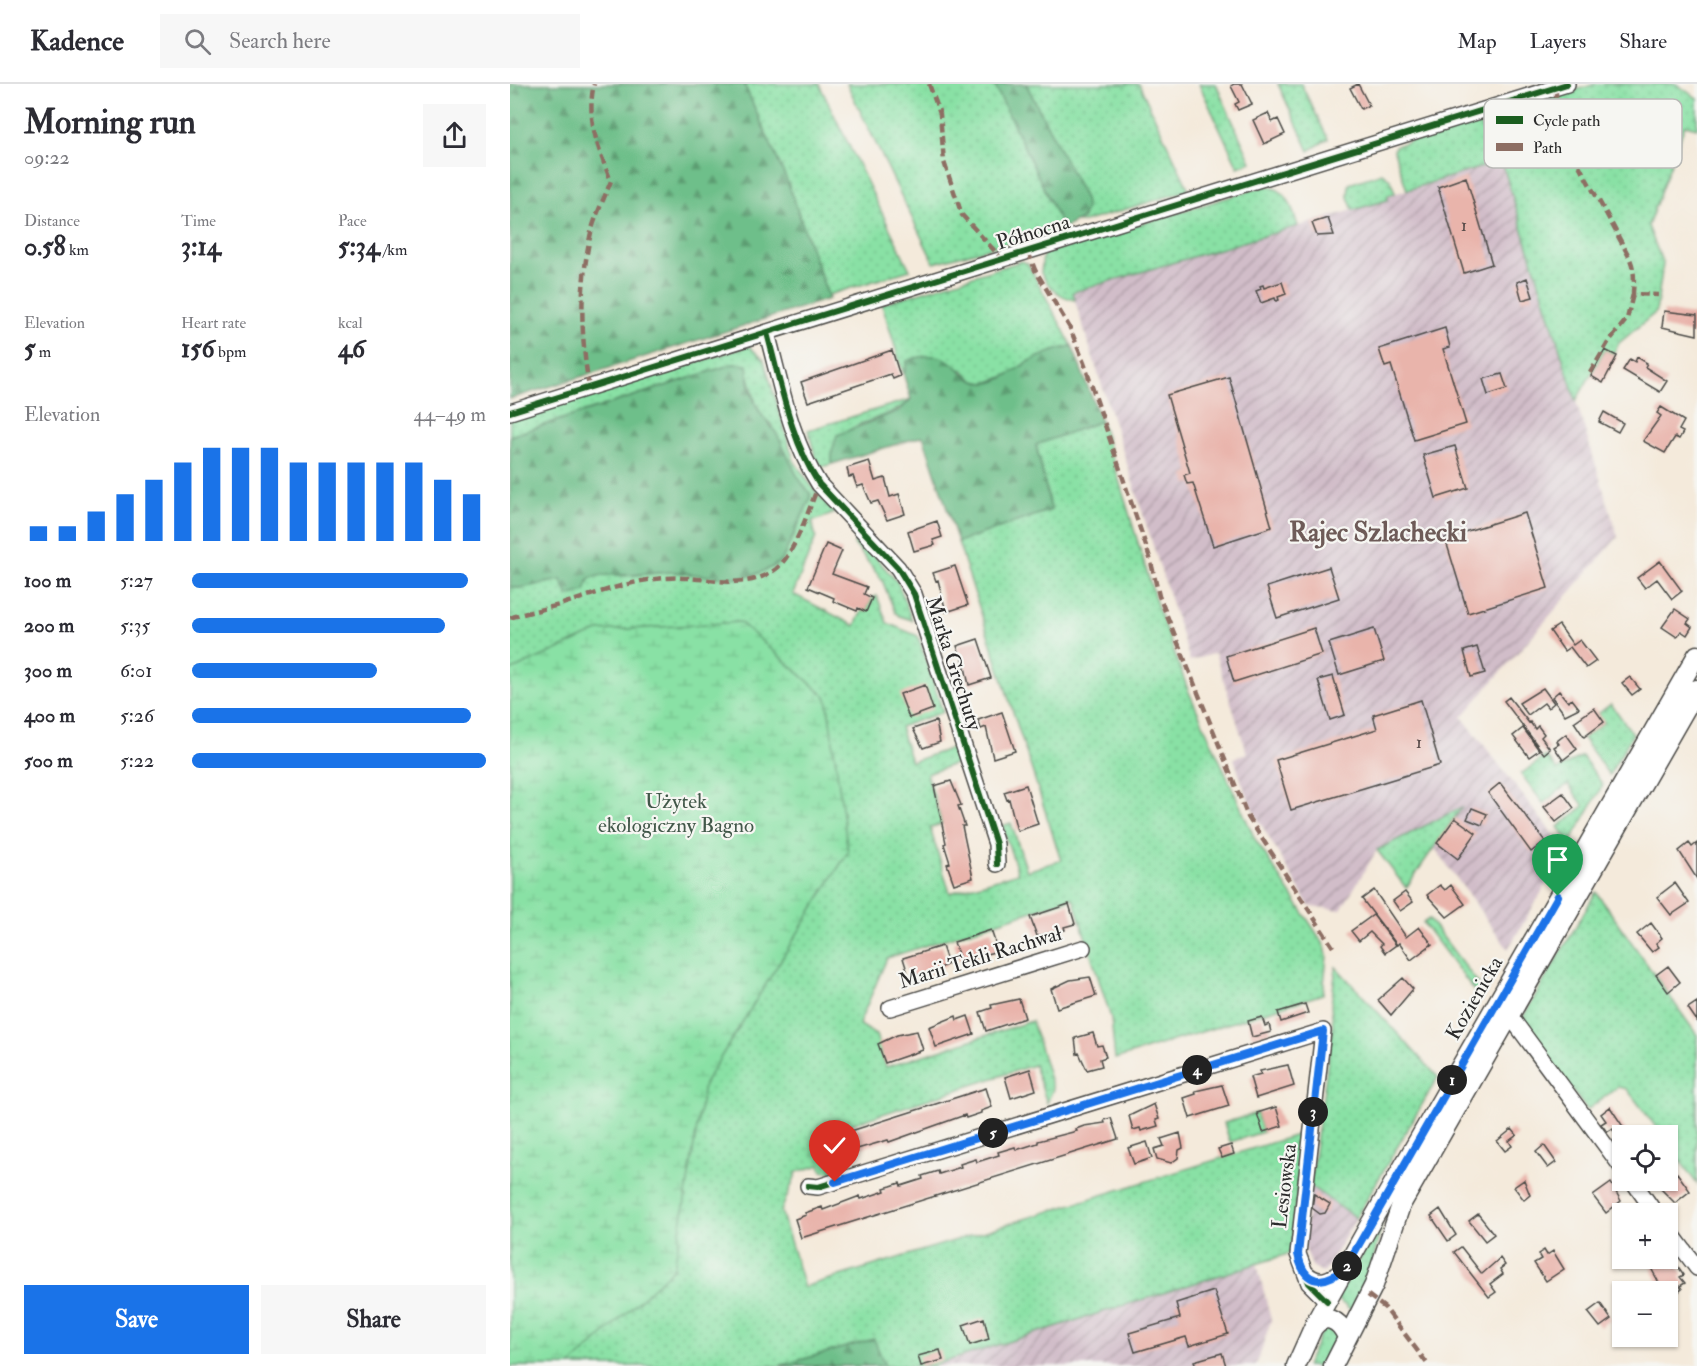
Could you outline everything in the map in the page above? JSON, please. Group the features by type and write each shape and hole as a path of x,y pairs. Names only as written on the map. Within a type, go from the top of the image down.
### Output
{"main road":[{"name":"Kozienicka","path":"1296,1366 1346,1267 1697,655"},
{"name":"Kozienicka","path":"1333,1366 1346,1335 1374,1285 1401,1205 1697,690"},
{"path":"1327,1302 1342,1312 1347,1324 1346,1335"},
{"path":"1315,1325 1323,1320 1331,1319 1337,1321 1346,1335"}],"street":[{"name":"Północna","path":"1519,99 1567,84"},
{"name":"Północna","path":"510,412 1484,110"},
{"name":"Marka Grechuty","path":"767,333 797,441 811,471 819,484 898,568 914,594 996,844 997,864"},
{"name":"Marii Tekli Rachwał","path":"890,1008 1083,948"},
{"path":"1510,1016 1612,1154"},
{"name":"Lesiowska","path":"808,1186 819,1187 1323,1031 1298,1244 1303,1270 1309,1283 1327,1302"},
{"path":"1678,1242 1697,1268"},
{"path":"1303,1270 1310,1277 1323,1281 1346,1267"},
{"path":"1303,1270 1315,1325"}],"shaded area":[{"path":"1484,166 1504,168 1618,537 1462,717 1566,851 1508,949 1434,847 1461,808 1377,850 1341,910 1309,906 1254,812 1241,780 1234,758 1247,753 1215,653 1190,661 1072,292 1388,200 1387,196"},
{"path":"1310,1186 1356,1218 1324,1273 1312,1266 1304,1245"},
{"path":"1257,1264 1271,1320 1256,1366 931,1366"}],"green space":[{"path":"510,84 744,84 787,181 829,299 510,399"},
{"path":"744,84 819,84 910,270 828,295 787,181"},
{"path":"847,84 994,84 1063,228 934,263"},
{"path":"994,84 1026,84 1085,199 1086,210 1078,220 1063,228"},
{"path":"1026,84 1139,84 1189,190 1084,222 1077,222 1083,218 1085,199"},
{"path":"1199,84 1216,84 1251,162 1238,167"},
{"path":"1278,84 1301,84 1328,139 1309,151"},
{"path":"1596,84 1676,84 1697,98 1697,128 1685,125 1682,133 1682,99 1545,99"},
{"path":"1474,120 1482,128 1484,135 1484,166 1407,190 1394,151 1395,146"},
{"path":"1504,168 1669,168 1648,226 1663,264 1656,312 1619,343 1613,354 1605,350 1576,401"},
{"path":"1382,173 1390,179 1395,193 1387,196 1388,200 1353,210 1348,197 1349,184"},
{"path":"1265,186 1279,190 1284,195 1291,206 1298,226 1073,292 1075,300 1055,291 1041,273 1043,255 1046,253"},
{"path":"1022,261 1028,264 1072,346 1030,361 1006,376 986,383 974,381 963,370 907,361 904,376 882,304"},
{"path":"749,346 764,360 794,461 818,495 835,513 812,522 816,537 793,594 855,626 862,610 866,612 872,598 877,596 887,623 918,636 943,712 900,727 911,762 955,747 960,762 927,774 942,824 930,828 950,893 1018,873 1002,826 1011,823 1027,871 1061,860 958,542 1051,510 1036,444 1101,421 1157,605 1188,690 1255,839 1325,946 1327,956 1323,994 1115,1059 1111,1018 1073,898 887,958 859,1024 876,1035 886,1067 1032,1021 1053,1089 1047,1103 1034,1065 830,1131 838,1155 829,1158 833,1173 822,1171 820,1165 797,1172 781,1211 804,1287 1303,1133 1291,1253 931,1366 510,1366 510,587 520,588 561,580 589,579 602,573 623,576 674,572 741,579 773,567 782,560 810,499 810,493 799,481 772,425 763,417 756,404 746,365 733,364 510,436 510,419"},
{"path":"1072,346 1101,421 1036,445 1051,510 958,542 923,436 832,464 832,451 837,435 900,410 911,399 904,376 907,361 924,356 937,356 955,365 976,382 986,383 1003,378 1039,357"},
{"path":"733,364 747,365 754,400 777,434 797,474 810,493 810,499 782,560 769,569 743,577 731,578 676,572 598,576 589,579 585,591 568,596 561,580 520,588 510,587 510,436"},
{"path":"911,399 900,408 850,429 840,437 834,449 832,464 822,467 816,459 808,430"},
{"path":"858,537 898,583 912,620 899,616 895,612 882,580 854,544"},
{"name":"Użytek ekologiczny Bagno","path":"740,622 827,698 848,852 704,1084 674,1268 570,1366 510,1366 510,671 598,631"},
{"path":"1611,704 1633,734 1609,775 1583,738 1604,722 1598,714"},
{"path":"1546,756 1557,770 1582,756 1603,785 1570,843 1558,827 1584,806 1568,784 1543,803 1521,774"},
{"path":"1462,807 1406,888 1377,850"},
{"path":"1596,892 1697,1035 1697,1184 1678,1158 1678,1125 1654,1125 1627,1089 1618,1087 1587,1110 1520,1022"},
{"path":"1429,919 1484,991 1480,998 1423,923"},
{"path":"1336,967 1438,1077 1356,1218 1310,1186 1333,1026 1331,1005"},
{"path":"1257,1113 1263,1132 1230,1142 1224,1123"},
{"path":"1383,1219 1370,1274 1351,1310 1337,1299"},
{"path":"1330,1326 1338,1336 1325,1366 1306,1366 1320,1335"},
{"path":"874,1339 885,1366 779,1366"}],"building":[{"path":"1242,84 1252,104 1238,110 1235,104 1239,102 1231,86"},
{"path":"1358,84 1369,105 1361,109 1350,88"},
{"path":"1268,113 1272,122 1278,119 1285,134 1264,144 1253,120"},
{"path":"1466,177 1492,264 1464,273 1438,187"},
{"path":"1328,218 1334,235 1317,236 1312,223"},
{"path":"1527,278 1533,297 1522,300 1517,282"},
{"path":"1282,282 1286,294 1278,297 1279,300 1276,301 1275,298 1261,303 1256,291 1261,289 1260,286 1263,285 1264,288"},
{"path":"1664,311 1697,315 1697,335 1662,327"},
{"path":"1445,328 1450,347 1443,349 1466,424 1414,440 1391,365 1385,367 1379,349"},
{"path":"892,350 900,376 893,379 891,374 808,402 801,382"},
{"path":"1605,350 1617,356 1603,383 1591,376"},
{"path":"1637,357 1647,363 1645,367 1667,381 1660,392 1623,370 1630,359 1635,362"},
{"path":"1502,374 1507,389 1488,395 1483,379"},
{"path":"1229,377 1272,527 1213,546 1193,483 1187,484 1184,475 1190,473 1167,395"},
{"path":"1661,407 1684,421 1679,430 1683,432 1679,439 1675,437 1665,453 1643,441 1661,416 1657,413"},
{"path":"1604,412 1623,423 1618,432 1599,422"},
{"path":"1455,446 1468,488 1436,498 1423,455"},
{"path":"869,461 875,481 885,478 890,497 899,494 905,514 887,520 878,501 871,503 863,485 857,487 853,476 849,477 847,468"},
{"path":"1525,513 1548,588 1468,613 1445,538"},
{"path":"937,521 942,537 933,540 935,545 914,551 908,531"},
{"path":"826,544 842,551 832,574 867,587 864,594 872,598 866,612 858,608 857,611 833,601 834,598 808,587"},
{"path":"1660,561 1682,591 1672,599 1657,579 1645,588 1637,578"},
{"path":"955,566 968,605 946,612 938,580 936,581 933,573"},
{"path":"1329,567 1339,598 1277,618 1267,587"},
{"path":"1675,609 1690,619 1687,623 1692,627 1687,635 1681,631 1677,637 1662,627"},
{"path":"1559,625 1573,645 1580,640 1596,661 1586,668 1570,647 1564,651 1550,631"},
{"path":"1314,628 1322,654 1234,682 1226,656"},
{"path":"1374,629 1384,661 1339,675 1329,643"},
{"path":"978,639 991,678 969,685 962,654 957,646"},
{"path":"1477,647 1485,673 1471,677 1464,651"},
{"path":"1333,676 1345,715 1330,720 1318,680"},
{"path":"1630,677 1640,689 1632,695 1622,683"},
{"path":"925,685 933,709 909,718 900,694"},
{"path":"1543,688 1554,703 1548,708 1544,703 1528,715 1519,703"},
{"path":"1559,691 1568,702 1572,699 1579,708 1565,715 1552,697"},
{"path":"1509,697 1529,723 1535,729 1538,726 1544,734 1541,737 1550,749 1544,754 1504,701"},
{"path":"1421,700 1440,765 1291,810 1276,760 1377,729 1373,715"},
{"path":"1594,708 1604,722 1584,737 1574,722"},
{"path":"1002,712 1015,751 993,758 986,727 981,729 978,720"},
{"path":"936,721 940,742 923,748 913,729"},
{"path":"1523,728 1539,750 1529,757 1513,736"},
{"path":"1566,734 1577,749 1563,760 1554,747 1559,744 1557,741"},
{"path":"951,781 961,805 958,806 965,826 962,826 973,878 954,884 947,864 950,863 944,844 946,843 934,786"},
{"path":"1500,783 1545,841 1531,852 1488,793"},
{"path":"1026,785 1038,824 1017,831 1009,799 1007,800 1004,792"},
{"path":"1563,793 1574,808 1556,822 1544,807"},
{"path":"1472,808 1487,814 1482,825 1467,819"},
{"path":"1455,818 1476,833 1458,859 1437,843"},
{"path":"1689,843 1692,847 1697,843 1697,879 1679,851"},
{"path":"1675,883 1689,903 1671,915 1657,897"},
{"path":"1440,885 1445,890 1451,885 1465,904 1447,917 1427,895"},
{"path":"1374,890 1406,937 1419,927 1432,944 1411,960 1362,899"},
{"path":"1405,892 1413,902 1400,911 1393,901"},
{"path":"1069,904 1075,924 1064,927 1065,930 1037,936 1030,917"},
{"path":"1373,915 1396,945 1385,953 1380,946 1382,944 1370,932 1359,941 1351,931"},
{"path":"1651,923 1662,938 1656,943 1659,947 1652,952 1637,934"},
{"path":"991,930 998,951 960,961 954,942"},
{"path":"942,946 948,964 930,973 909,977 903,958"},
{"path":"1668,966 1680,982 1668,992 1656,975"},
{"path":"1090,977 1096,996 1057,1008 1051,989 1070,980"},
{"path":"1403,978 1413,989 1391,1015 1378,1000"},
{"path":"1019,999 1025,1018 986,1031 980,1012 992,1008 991,1005"},
{"path":"1697,1002 1697,1021 1688,1008"},
{"path":"1305,1004 1308,1013 1281,1022 1278,1012"},
{"path":"956,1016 957,1020 968,1016 974,1034 936,1047 929,1027"},
{"path":"1262,1017 1265,1026 1269,1024 1271,1032 1252,1037 1248,1021"},
{"path":"917,1031 923,1050 885,1063 878,1044 897,1035"},
{"path":"1093,1033 1097,1046 1102,1045 1106,1057 1100,1059 1102,1066 1087,1070 1079,1053 1077,1054 1075,1038"},
{"path":"1288,1065 1294,1086 1256,1098 1250,1077 1261,1074 1260,1071"},
{"path":"1030,1069 1036,1090 1011,1098 1005,1077"},
{"path":"1222,1085 1229,1106 1190,1118 1184,1098 1196,1094 1195,1091"},
{"path":"986,1088 992,1107 981,1113 966,1118 965,1115 889,1142 888,1140 857,1149 857,1152 838,1155 832,1137"},
{"path":"1154,1104 1159,1119 1156,1120 1158,1126 1141,1131 1140,1128 1133,1130 1129,1116"},
{"path":"1276,1107 1282,1126 1263,1132 1257,1113"},
{"path":"1610,1107 1622,1125 1612,1125 1612,1129 1607,1132 1601,1124 1606,1121 1601,1114"},
{"path":"1111,1118 1118,1139 801,1238 795,1219 806,1215 805,1213 822,1207 823,1210 860,1196 861,1199 885,1191 884,1188 900,1183 901,1186 923,1179 922,1176 938,1171 939,1174 961,1167 960,1164 976,1159 977,1162 999,1155 998,1152 1015,1147 1016,1150 1038,1143 1038,1141 1077,1131 1076,1129 1084,1126 1105,1123 1104,1120"},
{"path":"1512,1129 1517,1135 1509,1141 1512,1146 1505,1151 1497,1141"},
{"path":"1180,1133 1183,1148 1179,1150 1178,1158 1171,1163 1157,1159 1154,1149 1164,1146 1161,1139"},
{"path":"1147,1142 1152,1158 1134,1164 1128,1148"},
{"path":"1231,1145 1234,1154 1222,1158 1218,1149"},
{"path":"1544,1145 1556,1162 1548,1168 1536,1152"},
{"path":"1678,1174 1690,1191 1675,1203 1663,1191 1678,1191"},
{"path":"1524,1180 1530,1195 1524,1200 1514,1187"},
{"path":"1611,1183 1612,1191 1615,1191 1621,1201 1612,1203 1612,1208 1606,1213 1593,1196"},
{"path":"1314,1194 1330,1204 1325,1213 1320,1214 1312,1208"},
{"path":"1440,1209 1456,1235 1448,1241 1431,1216"},
{"path":"1478,1214 1494,1234 1485,1241 1469,1221"},
{"path":"1461,1247 1482,1274 1500,1258 1505,1265 1500,1269 1503,1274 1490,1284 1496,1292 1489,1297 1454,1252"},
{"path":"1544,1250 1547,1255 1553,1251 1564,1269 1546,1281 1534,1263 1541,1259 1538,1254"},
{"path":"1678,1266 1684,1275 1680,1277 1685,1283 1680,1286 1682,1289 1678,1292 1678,1281 1658,1281 1652,1269 1678,1269"},
{"path":"1214,1291 1228,1334 1189,1346 1186,1337 1135,1352 1129,1333 1180,1318 1176,1303"},
{"path":"1600,1303 1611,1319 1600,1327 1588,1312"},
{"path":"984,1318 989,1339 970,1345 963,1325"},
{"path":"940,1350 943,1360 921,1366 918,1356"},
{"path":"1222,1353 1226,1366 1196,1366 1194,1361"}],"marked path":[{"path":"589,388 583,331 586,257 592,230 611,181 592,121 594,84"},
{"path":"929,84 940,114 944,162 962,215 1002,259"},
{"path":"1556,88 1557,99"},
{"path":"1580,168 1631,261 1634,276 1633,294 1658,295"},
{"path":"1028,251 1035,270 1070,328 1084,363 1150,558 1159,596 1248,817 1333,947"},
{"path":"1590,373 1609,341 1627,319 1633,294"},
{"path":"510,618 643,581 688,578 733,582 765,575 776,569 789,552 819,484"},
{"path":"1368,1295 1385,1308 1429,1366"}],"cycle path":[{"path":"1519,99 1567,84"},
{"path":"510,412 1484,110"},
{"path":"767,333 787,411 809,467 819,484 898,568 914,594 996,844 997,864"},
{"path":"808,1186 818,1187 1323,1031 1298,1254 1309,1283 1327,1301"}],"district":[{"name":"Rajec Szlachecki","path":"1378,532"}],"route":[{"path":"835,1182 1323,1031 1298,1254 1303,1270 1310,1277 1316,1281 1332,1278 1346,1267 1558,896"}]}
